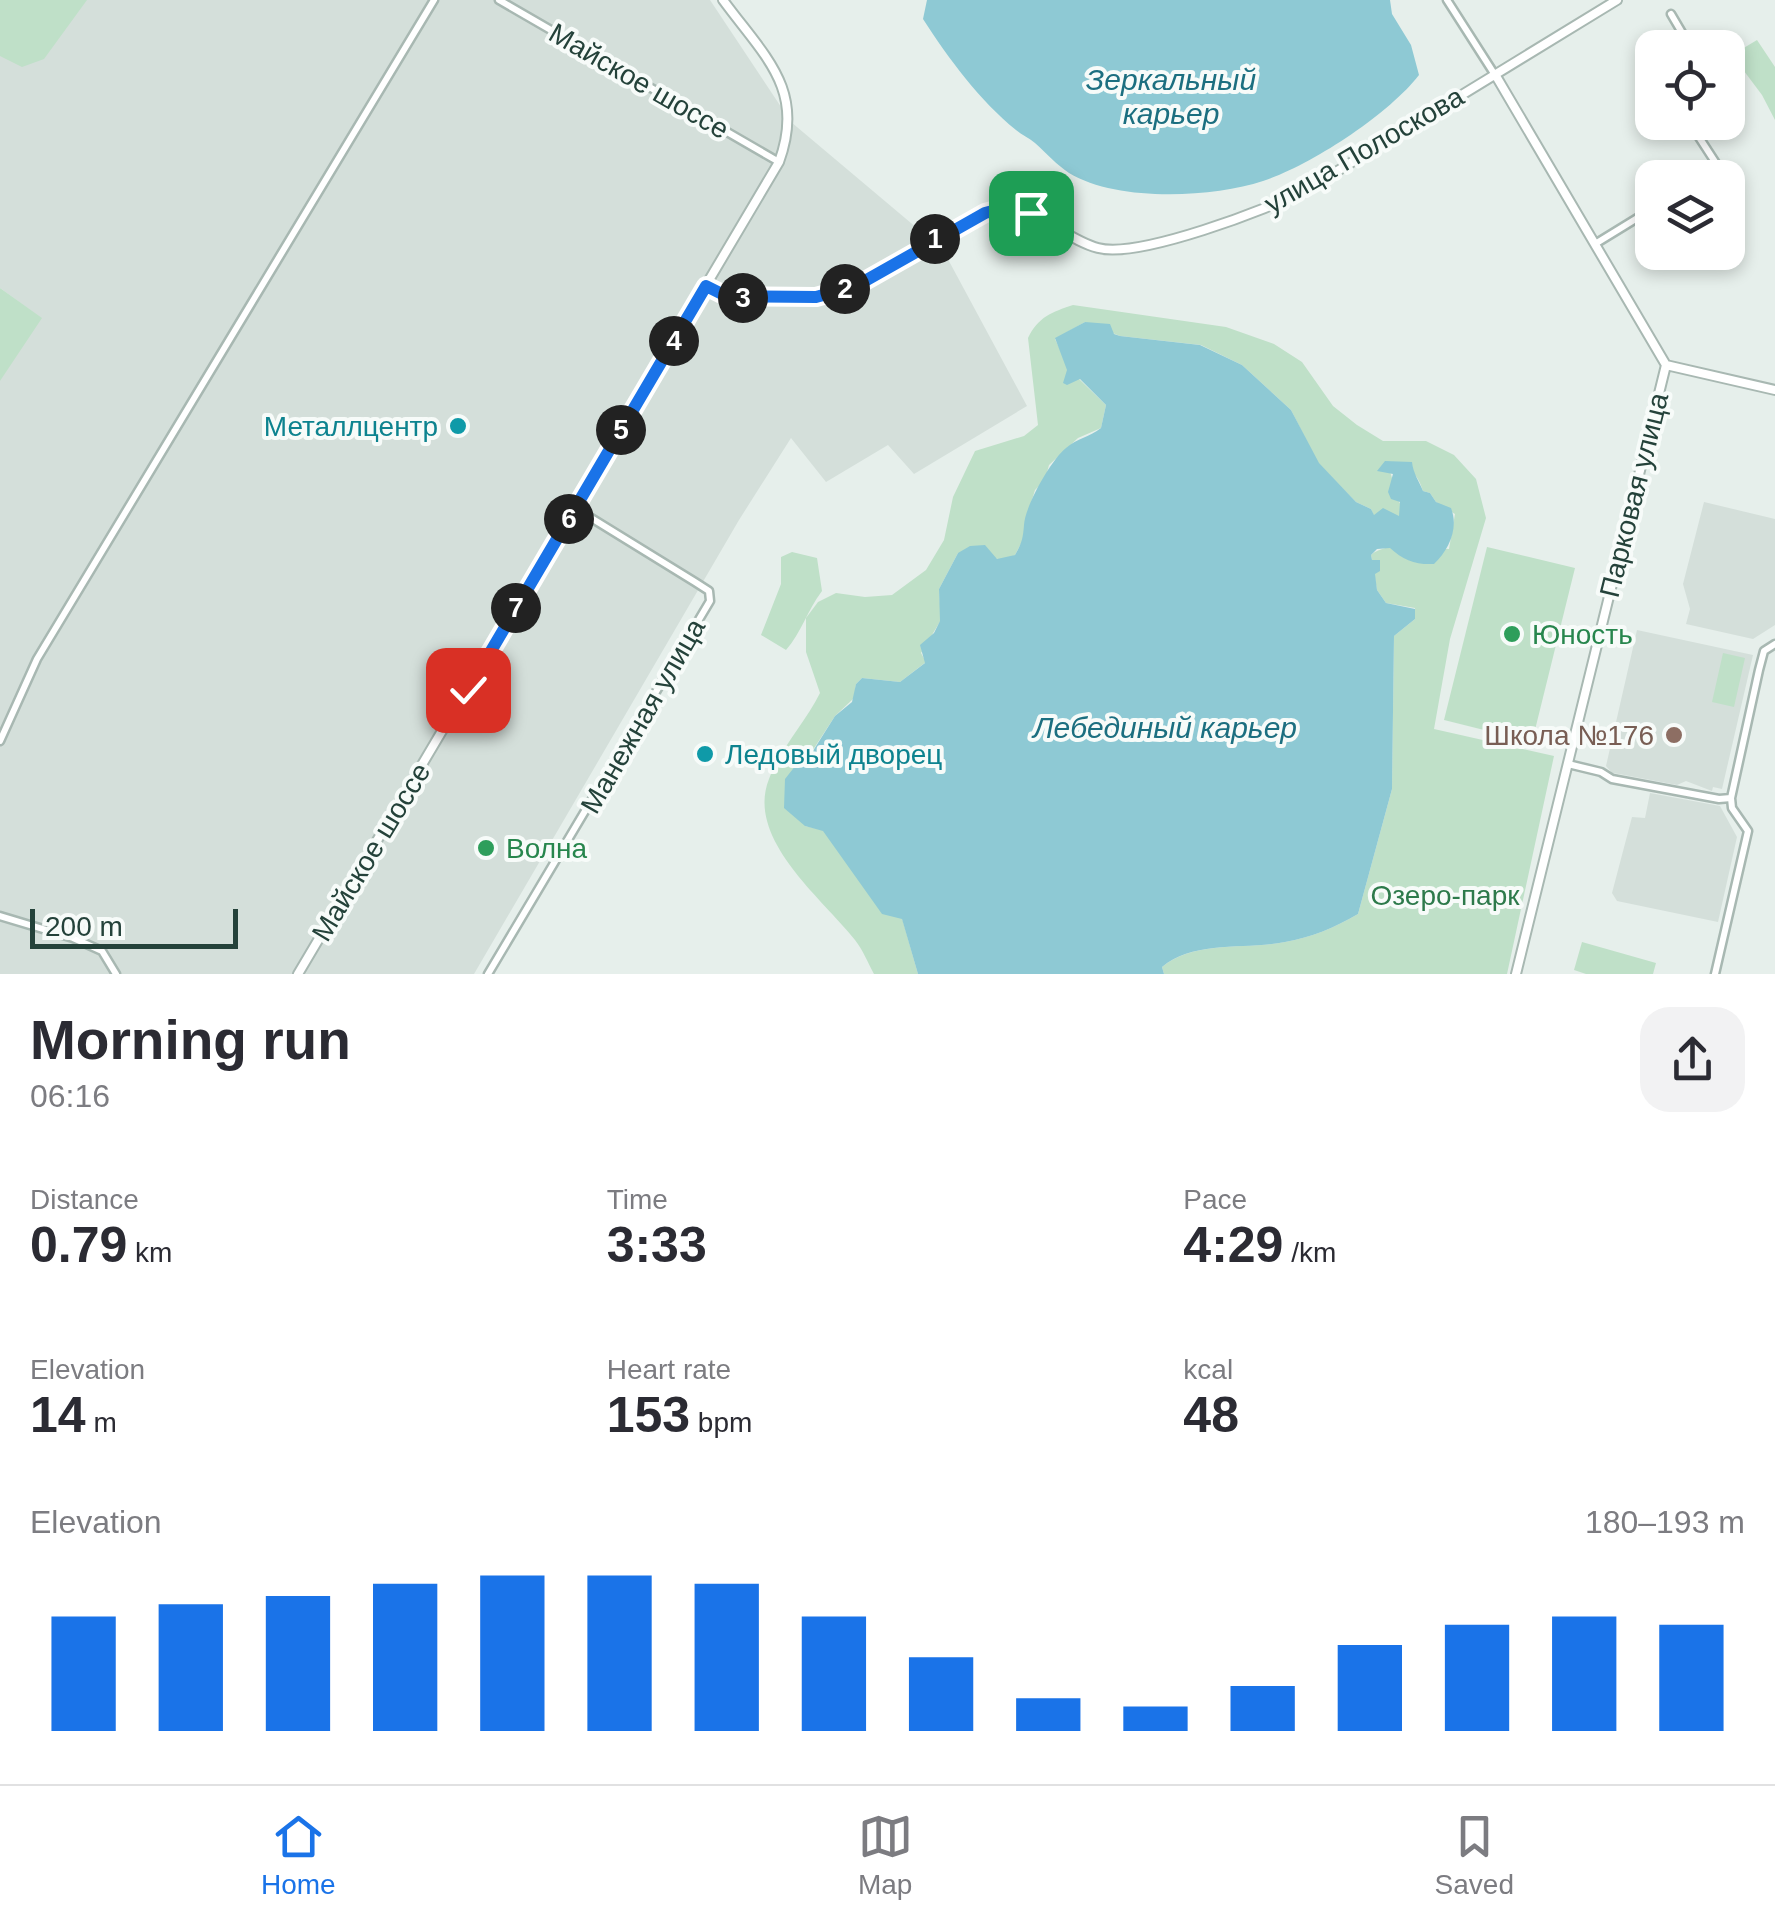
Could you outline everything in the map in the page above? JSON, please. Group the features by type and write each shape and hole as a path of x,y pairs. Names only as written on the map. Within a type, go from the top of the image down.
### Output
{"street":[{"path":"0,741 37,659 434,0"},
{"name":"Майское шоссе","path":"499,0 779,162"},
{"name":"Майское шоссе","path":"298,974 779,162 790,135 784,90 723,0"},
{"name":"Парковая улица","path":"1447,0 1496,76 1666,366 1516,974"},
{"name":"улица Полоскова","path":"706,286 726,296 816,297 856,286 971,219 1000,209 1031,213 1076,240 1106,250 1132,248 1224,224 1272,208 1308,190 1617,0"},
{"path":"1671,14 1680,30"},
{"path":"1595,244 1635,219"},
{"name":"Парковая улица","path":"1666,366 1775,390"},
{"name":"Манежная улица","path":"488,974 710,601 708,591 695,582 575,508"},
{"path":"1715,974 1748,831 1732,808 1731,798 1758,670 1764,651 1775,644"},
{"path":"1568,764 1602,772 1612,779 1731,798"},
{"path":"0,916 72,938 102,952 116,974"}],"shaded area":[{"path":"710,0 791,122 943,250 1027,406 914,474 888,445 826,482 791,438 739,520 474,974 0,974 0,380 41,318 0,288 0,3"},
{"path":"1704,502 1775,519 1775,625 1753,639 1686,624 1690,609 1683,584"},
{"name":"Школа №176","path":"1637,630 1753,655 1722,789 1713,787 1712,791 1686,781 1677,785 1612,773 1606,766"},
{"path":"1650,793 1720,806 1737,837 1718,922 1617,901 1612,893 1632,817 1645,818"}],"green space":[{"path":"0,0 87,0 44,59 22,67 0,56"},
{"path":"1757,40 1775,67 1775,120 1745,72 1745,47"},
{"path":"0,288 42,318 0,381"},
{"name":"Озеро-парк","path":"1073,305 1226,327 1274,344 1302,362 1333,406 1357,425 1383,441 1426,441 1454,455 1476,479 1486,518 1450,639 1434,729 1554,756 1507,974 1164,974 1162,967 1190,953 1295,940 1358,914 1392,789 1394,636 1415,619 1415,608 1386,603 1377,590 1371,555 1397,547 1449,549 1455,514 1423,491 1410,470 1385,462 1402,507 1399,517 1374,516 1371,509 1356,502 1318,463 1291,410 1242,365 1201,345 1120,336 1085,322 1055,339 1074,379 1079,379 1106,405 1101,428 1078,438 1049,465 1045,480 1035,490 1025,536 1015,555 1005,560 958,553 939,589 941,620 921,653 926,662 900,682 862,678 856,684 854,698 835,716 805,762 805,826 823,830 853,869 902,918 918,974 874,974 855,940 791,867 768,824 764,801 780,757 820,693 806,652 806,618 818,602 836,593 892,595 926,570 944,540 953,497 975,451 1024,436 1038,425 1028,338 1046,316"},
{"name":"Юность","path":"1487,547 1575,568 1532,742 1444,720"},
{"path":"792,552 817,558 822,591 786,650 761,635 781,584 781,557"},
{"path":"1723,653 1745,658 1734,707 1712,702"},
{"path":"1582,942 1656,963 1653,974 1586,974 1574,970"}],"water":[{"name":"Зеркальный карьер","path":"927,0 1390,0 1392,14 1411,45 1419,75 1389,106 1347,137 1282,174 1217,191 1138,193 1112,189 1069,173 1016,130 977,92 923,19"},
{"name":"Лебединый карьер","path":"1085,322 1110,324 1114,334 1120,336 1200,345 1242,365 1291,410 1319,463 1374,515 1383,508 1399,516 1400,502 1391,499 1388,492 1393,474 1377,471 1385,461 1412,462 1423,491 1451,508 1451,538 1434,564 1410,561 1390,548 1377,549 1371,555 1372,560 1380,560 1380,571 1375,574 1377,590 1386,603 1415,609 1415,619 1394,636 1392,789 1358,914 1323,931 1285,942 1189,953 1162,967 1164,974 918,974 902,919 882,914 823,831 805,826 784,808 785,779 796,765 806,762 835,716 852,702 856,684 862,678 900,682 925,663 920,645 934,633 940,621 939,589 958,553 970,546 985,545 997,559 1015,555 1029,507 1053,462 1070,445 1101,428 1106,405 1080,379 1063,383 1067,370 1055,338"}],"place":[{"name":"Металлцентр","path":"458,426"},
{"name":"Юность","path":"1512,634"},
{"name":"Школа №176","path":"1674,735"},
{"name":"Ледовый дворец","path":"705,754"},
{"name":"Волна","path":"486,848"}],"route":[{"path":"468,690 706,286 740,298 816,297 856,286 985,213 1000,209 1031,213"}]}
